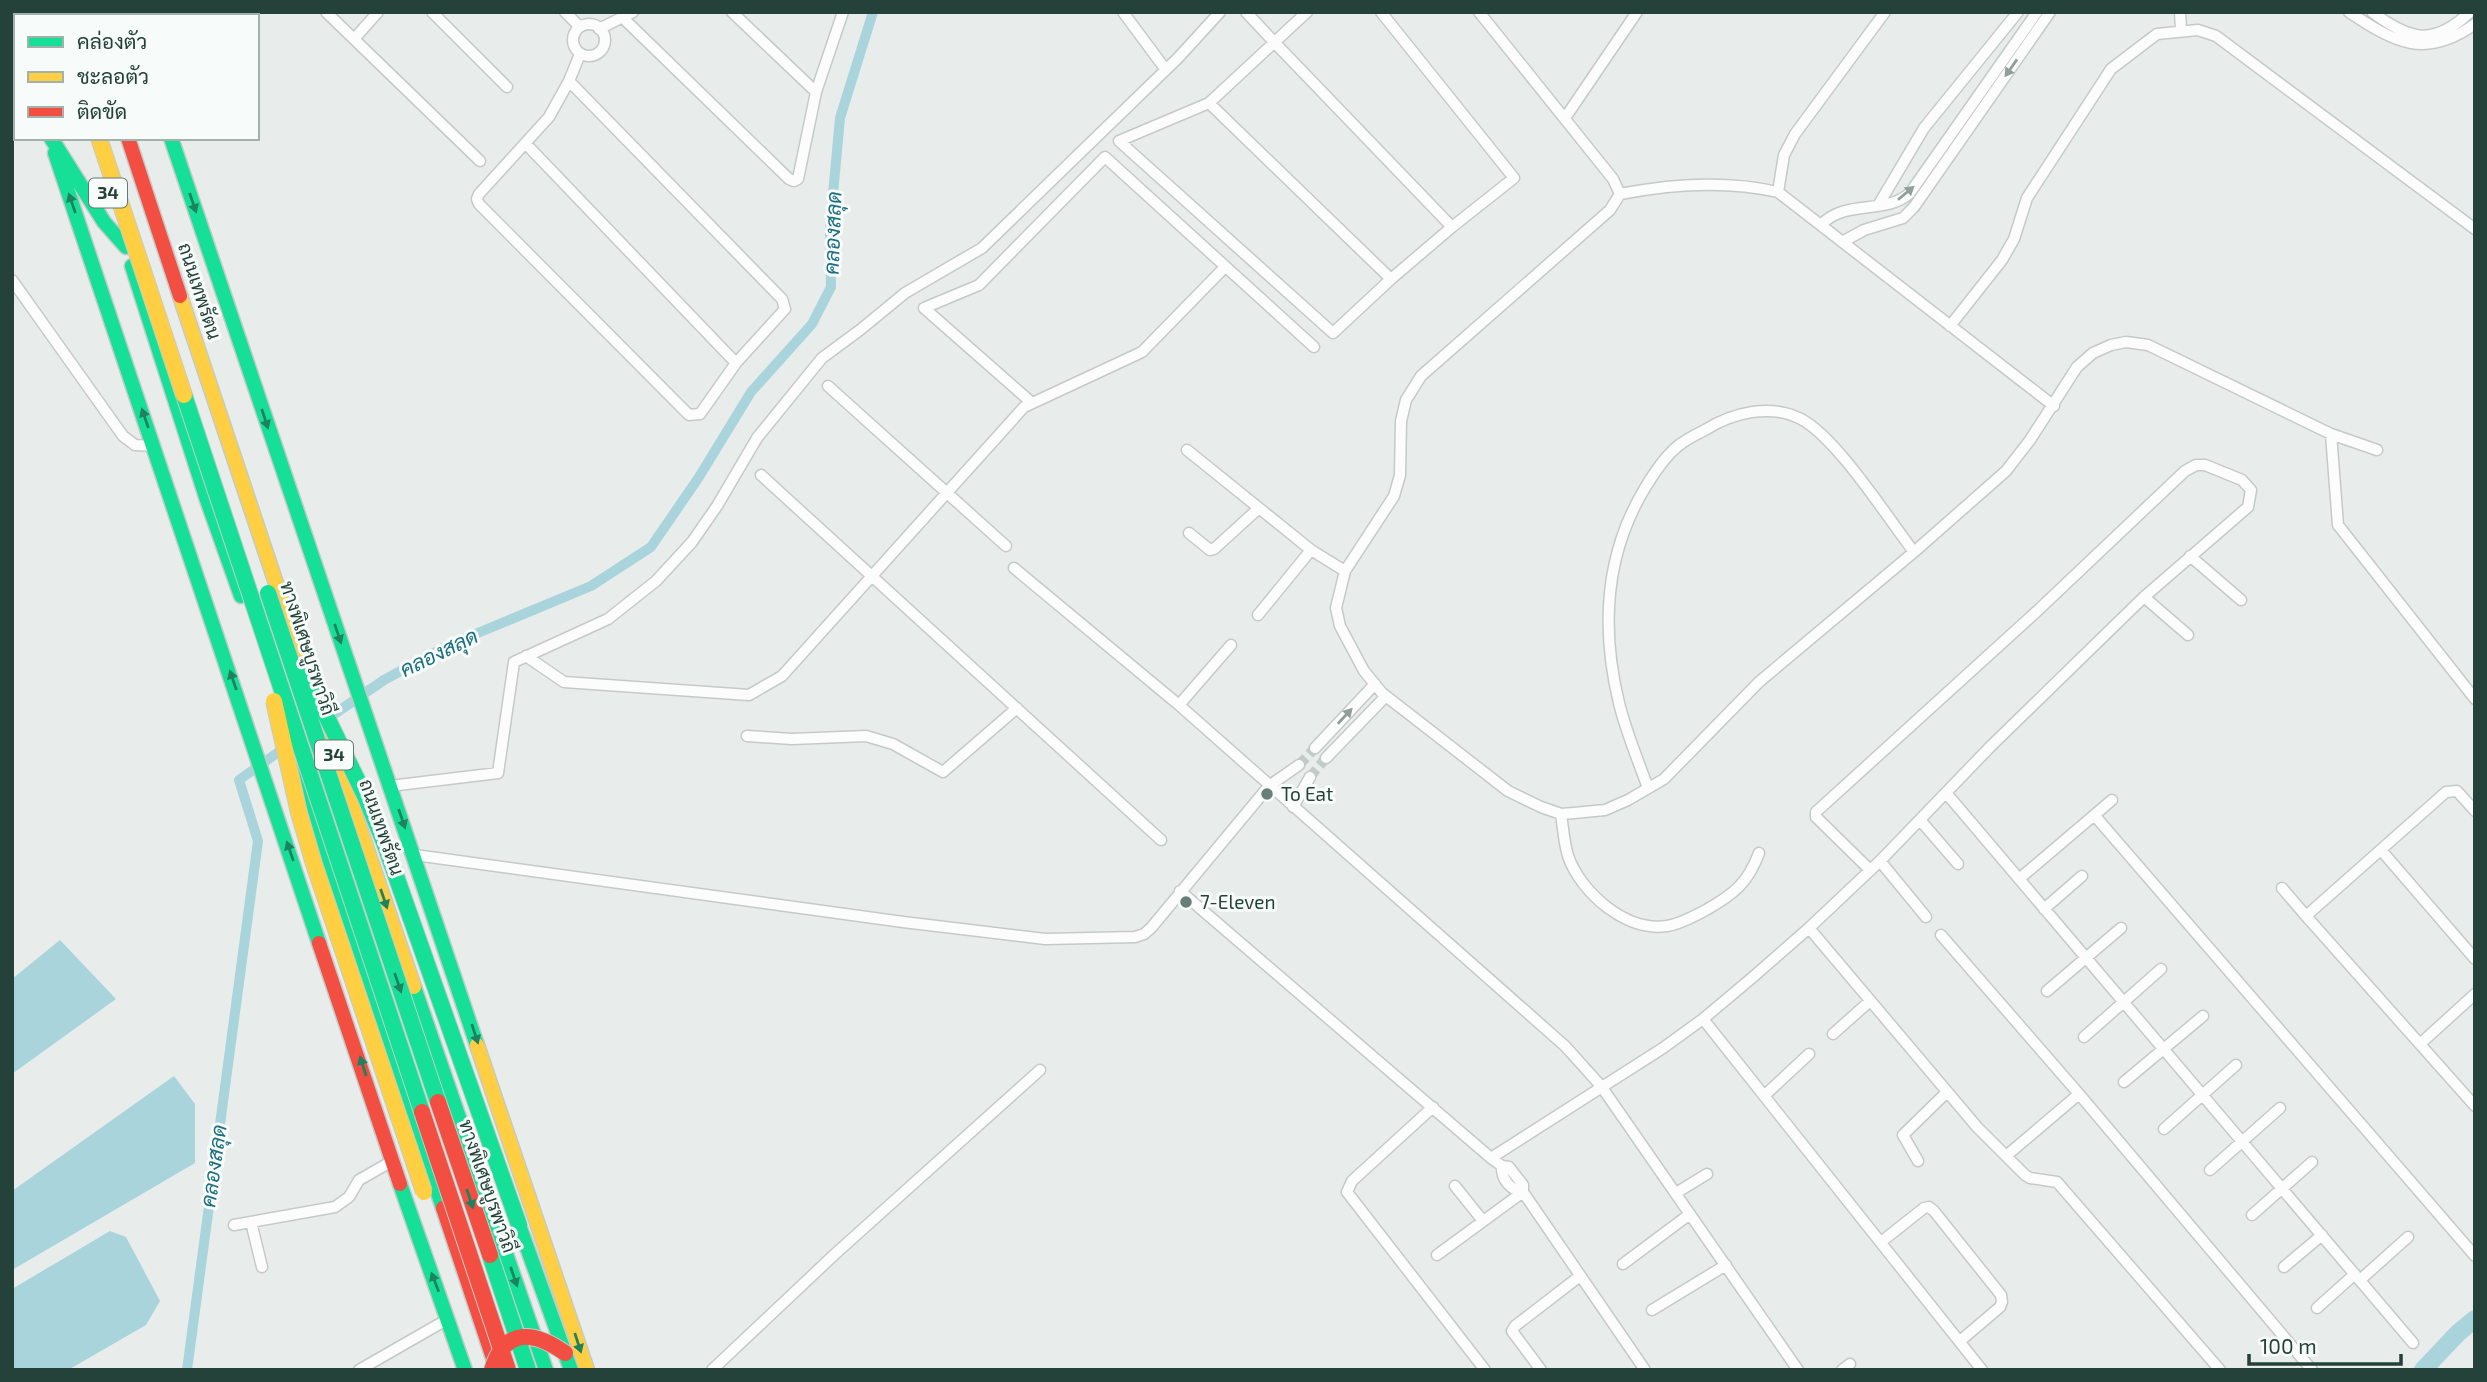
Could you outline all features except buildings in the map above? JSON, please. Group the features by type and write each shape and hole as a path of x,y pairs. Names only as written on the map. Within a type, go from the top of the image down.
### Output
{"main road":[{"name":"34","path":"52,140 418,1237 465,1370"},
{"path":"53,140 108,231 126,247"},
{"name":"34","path":"91,140 207,500 245,607 497,1370"},
{"name":"ทางพิเศษบูรพาวิถี","path":"100,140 508,1370"},
{"name":"ทางพิเศษบูรพาวิถี","path":"119,140 528,1370"},
{"name":"ถนนเทพรัตน","path":"129,140 277,590 546,1370"},
{"name":"ถนนเทพรัตน","path":"172,140 587,1370"},
{"path":"268,593 365,796 384,842 571,1370"},
{"path":"251,598 299,813 314,864 485,1370"},
{"path":"492,1370 494,1360 505,1344 530,1335 549,1341 565,1353"}],"street":[{"path":"326,12 480,161"},
{"path":"354,39 378,12"},
{"path":"432,12 507,87"},
{"path":"565,12 580,27"},
{"path":"732,12 816,92"},
{"path":"598,29 628,15 792,181 798,179 816,92 843,12"},
{"path":"1123,12 1166,70"},
{"path":"390,786 498,772 514,662 608,619 656,581 692,542 717,506 757,438 822,358 905,293 982,248 1166,70 1220,12"},
{"path":"1246,12 1452,227"},
{"path":"1307,12 1209,103 1119,141 1333,333 1391,279 1514,178 1381,12"},
{"path":"1479,12 1613,178 1620,194"},
{"path":"1565,118 1637,12"},
{"path":"1778,192 1784,155 1795,134 1885,12"},
{"path":"1844,242 1864,230 1903,218 1914,207 2029,33 2037,12"},
{"path":"1822,224 1839,211 1899,201 1910,193 1966,114 2029,33 2050,12"},
{"path":"2180,12 2181,30"},
{"path":"2349,12 2384,36 2419,45 2460,35 2475,24"},
{"path":"2372,12 2400,30 2426,36 2454,27 2472,13"},
{"path":"1879,204 1913,144 2014,14 2029,33"},
{"path":"590,24 600,27 598,29 605,37 604,48 596,55 590,57 580,54 573,40 580,27 590,24"},
{"path":"1950,326 2002,260 2014,239 2026,198 2111,69 2157,34 2197,30 2216,36 2475,229"},
{"path":"569,81 782,299 785,309 736,363 701,414 689,415 477,199 549,117 580,54"},
{"path":"1949,99 1966,114"},
{"path":"1209,103 1391,279"},
{"path":"526,144 736,363"},
{"path":"1032,403 924,307 979,285 1105,157 1314,347"},
{"path":"2053,406 1778,192 1707,184 1651,188 1620,194 1610,211 1421,376 1406,400 1401,421 1400,475 1394,496 1345,571 1336,608 1340,626 1364,671 1386,696 1508,791 1561,814 1605,810 1648,788 1680,765 1759,682 2006,471 2030,440 2053,406 2077,367 2093,353 2126,342 2148,345 2332,434 2377,450"},
{"path":"526,656 565,682 749,695 782,676 1024,407 1142,352 1225,267"},
{"path":"12,280 123,436 135,445 154,446"},
{"path":"828,386 1006,546"},
{"path":"1648,788 1619,703 1610,655 1612,567 1631,511 1654,474 1680,444 1722,419 1744,412 1769,412 1798,417 1811,425 1835,449 1914,552"},
{"path":"2332,434 2338,525 2475,699"},
{"path":"1187,450 1311,550 1345,571"},
{"path":"1491,1158 1703,1019 1809,928 1880,861 1990,747 2144,597 2248,507 2250,496 2247,484 2205,465 2196,465 2185,471 2044,605 1816,812 1816,817 1870,870"},
{"path":"761,475 1161,841"},
{"path":"1189,533 1210,550 1214,549 1259,508"},
{"path":"1258,615 1311,550"},
{"path":"2190,556 2241,600"},
{"path":"1014,568 1179,705 1565,1046 1601,1086 1798,1370"},
{"path":"2144,597 2188,635"},
{"path":"1179,705 1231,645"},
{"path":"1315,748 1375,684"},
{"path":"1326,758 1386,696"},
{"path":"747,736 792,739 866,736 893,744 943,772 1017,709"},
{"path":"415,855 1045,939 1135,937 1144,934 1269,786 1299,765"},
{"path":"1293,807 1310,777"},
{"path":"2306,916 2446,792 2457,791 2475,811"},
{"path":"1947,794 2413,1343"},
{"path":"2020,879 2112,800"},
{"path":"1561,814 1568,855 1576,872 1590,891 1610,909 1641,925 1664,927 1678,924 1716,904 1751,875 1759,853"},
{"path":"2095,816 2475,1256"},
{"path":"1920,820 1958,864"},
{"path":"2381,850 2475,959"},
{"path":"1880,861 1926,916"},
{"path":"2045,909 2082,876"},
{"path":"2282,888 2475,1106"},
{"path":"1180,891 1491,1158 1502,1166 1510,1167 1523,1185 1522,1192 1645,1370"},
{"path":"1809,928 1977,1127 2030,1178 2057,1182 2220,1370"},
{"path":"2047,991 2121,928"},
{"path":"1941,935 2312,1370"},
{"path":"2084,1037 2161,969"},
{"path":"2420,1044 2475,994"},
{"path":"1833,1034 1870,1001"},
{"path":"2124,1082 2203,1016"},
{"path":"1703,1019 1982,1370"},
{"path":"1765,1095 1809,1054"},
{"path":"2164,1129 2236,1065"},
{"path":"712,1370 835,1254 1041,1070"},
{"path":"1918,1161 1903,1135 1947,1091"},
{"path":"2006,1156 2079,1094"},
{"path":"1433,1107 1352,1181 1347,1192 1485,1370"},
{"path":"2210,1170 2280,1108"},
{"path":"234,1225 335,1207 349,1197 359,1180 394,1160"},
{"path":"2252,1215 2312,1162"},
{"path":"1676,1193 1707,1174"},
{"path":"1455,1185 1483,1221"},
{"path":"1437,1255 1522,1192"},
{"path":"1881,1242 1924,1208 1930,1207 1934,1211 2001,1295 2000,1307 1960,1341"},
{"path":"1623,1264 1690,1214"},
{"path":"251,1222 262,1267"},
{"path":"2284,1267 2322,1235"},
{"path":"2317,1308 2408,1237"},
{"path":"1652,1310 1726,1265"},
{"path":"1541,1370 1512,1331 1580,1276"},
{"path":"359,1370 448,1319"}],"water":[{"path":"60,940 116,999 12,1074 12,979"},
{"path":"174,1076 195,1104 195,1163 12,1270 12,1191"},
{"path":"110,1231 126,1237 160,1301 146,1325 68,1370 12,1370 12,1289"}],"waterway":[{"name":"คลองสลุด","path":"324,721 384,680 449,645 591,586 651,547 699,477 751,392 812,324 831,287 830,227 840,118 873,12"},
{"name":"คลองสลุด","path":"187,1370 258,841 239,780 287,746"},
{"path":"2423,1370 2475,1319"}],"tunnel":[{"path":"1299,765 1315,748"},
{"path":"1310,777 1326,758"}],"traffic: fast":[{"path":"52,140 104,222 126,247"},
{"path":"172,140 477,1045"},
{"path":"55,153 319,943"},
{"path":"132,266 207,500 241,596"},
{"path":"184,395 422,1112"},
{"path":"268,593 438,1102"},
{"path":"304,670 365,796 384,842 519,1225"},
{"path":"293,754 443,1208"},
{"path":"414,987 546,1370"},
{"path":"400,1184 465,1370"},
{"path":"519,1225 571,1370"},
{"path":"490,1255 528,1370"}],"traffic: slow":[{"path":"12,25 14,30"},
{"path":"100,140 184,395"},
{"path":"180,296 310,685"},
{"path":"274,701 299,813 314,864 424,1192"},
{"path":"326,730 414,987"},
{"path":"477,1045 587,1370"}],"traffic: jam":[{"path":"129,140 180,296"},
{"path":"319,943 400,1184"},
{"path":"438,1102 490,1255"},
{"path":"422,1112 508,1370"},
{"path":"443,1208 497,1370"},
{"path":"492,1370 505,1346 522,1337 542,1340 565,1353"}],"place":[{"name":"To Eat","path":"1267,794"},
{"name":"7-Eleven","path":"1186,902"}]}
